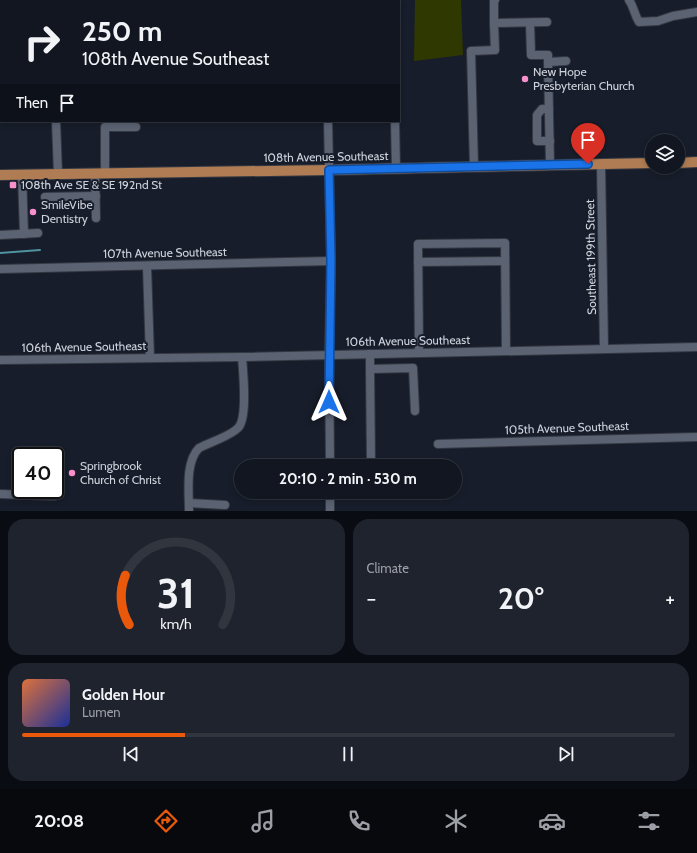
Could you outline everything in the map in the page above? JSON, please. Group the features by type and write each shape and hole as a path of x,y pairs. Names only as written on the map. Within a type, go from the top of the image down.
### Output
{"main road":[{"path":"685,163 697,162"},
{"name":"108th Avenue Southeast","path":"0,175 396,169 645,163"}],"street":[{"path":"474,167 471,50 495,50 495,0"},
{"path":"629,0 634,7 635,15 639,22 658,21 673,16 697,12"},
{"path":"494,24 547,22"},
{"path":"530,23 531,55 548,55 550,165"},
{"path":"548,62 566,62"},
{"path":"549,109 542,109 537,114 536,141 550,141"},
{"path":"56,122 58,174"},
{"path":"328,122 331,261 329,355 330,459"},
{"path":"395,122 396,169"},
{"path":"96,218 96,196 105,127 136,127"},
{"name":"Southeast 199th Street","path":"601,164 604,348"},
{"path":"22,174 24,234"},
{"path":"45,197 96,196"},
{"path":"0,235 38,233"},
{"path":"419,353 418,244 441,243 505,243 506,351"},
{"path":"418,262 505,260"},
{"name":"107th Avenue Southeast","path":"0,269 331,261"},
{"path":"147,266 150,358"},
{"name":"106th Avenue Southeast","path":"0,360 242,357 697,347"},
{"path":"370,354 371,459"},
{"path":"225,505 189,507 190,463 192,457 200,448 233,432 241,424 244,416 242,357"},
{"path":"370,369 413,368 415,411"},
{"name":"105th Avenue Southeast","path":"438,444 697,437"},
{"path":"0,494 12,495"},
{"path":"330,499 330,511"}],"green space":[{"path":"415,0 461,0 463,55 414,61"}],"waterway":[{"path":"0,253 40,250"}],"place":[{"name":"New Hope Presbyterian Church","path":"525,79"},
{"name":"108th Ave SE & SE 192nd St","path":"13,185"},
{"name":"SmileVibe Dentistry","path":"33,212"},
{"name":"Springbrook Church of Christ","path":"72,473"}],"route":[{"path":"329,402 331,261 329,170 588,164"}]}
